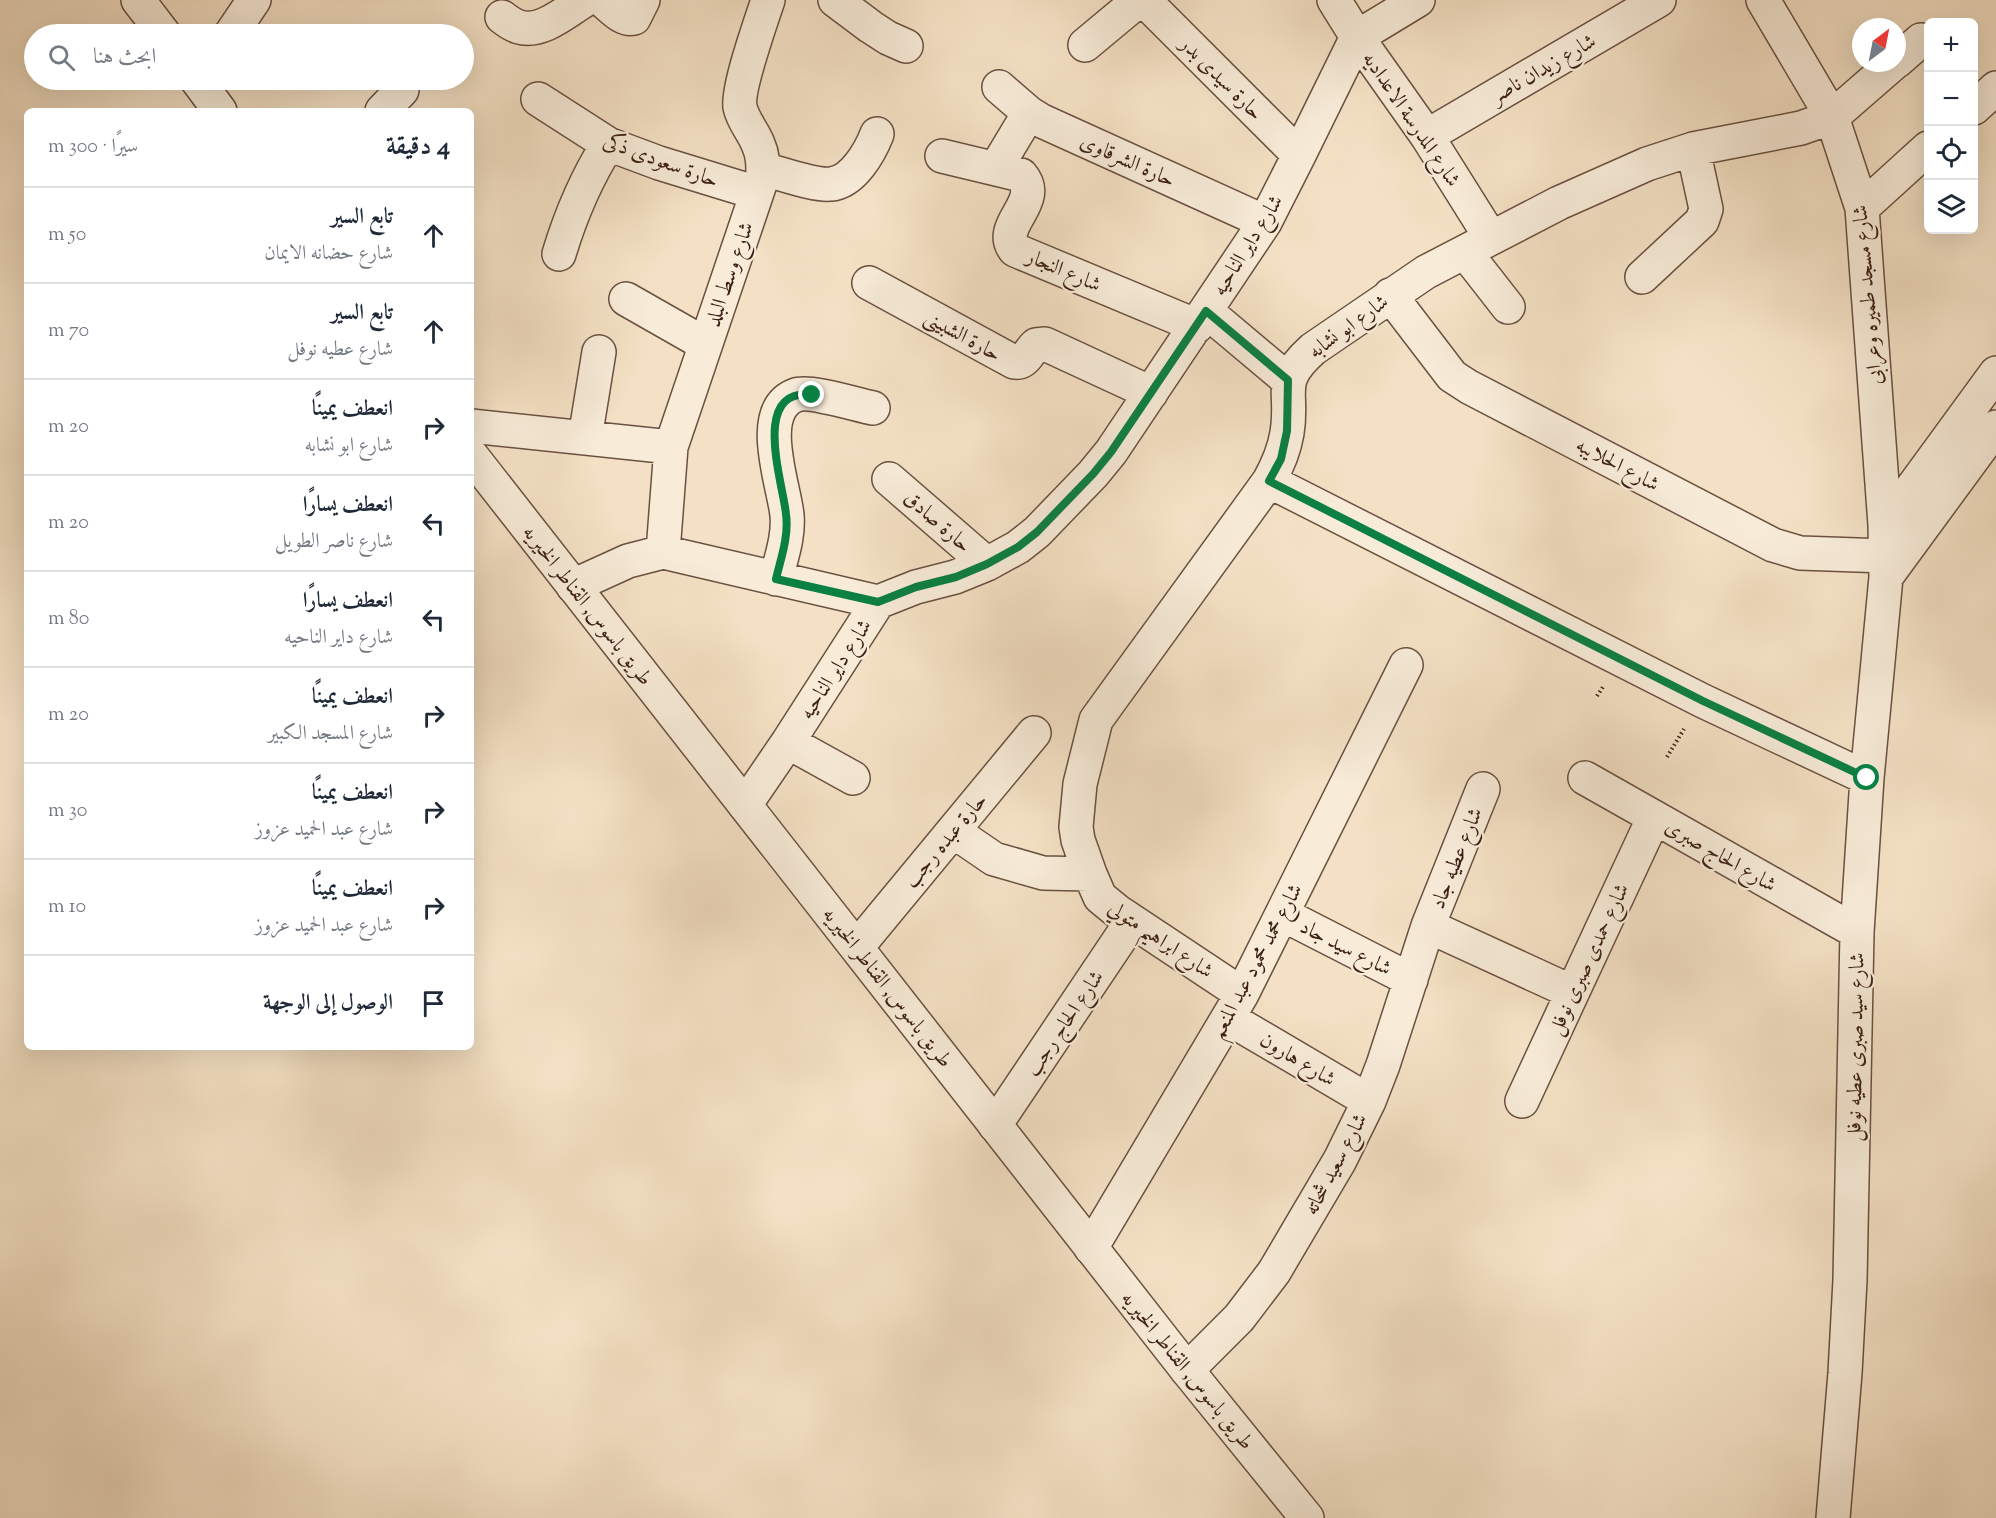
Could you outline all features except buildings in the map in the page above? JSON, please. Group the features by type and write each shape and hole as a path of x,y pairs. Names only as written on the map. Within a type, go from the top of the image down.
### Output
{"street":[{"path":"138,0 156,24"},
{"path":"238,24 254,0"},
{"path":"502,17 517,27 528,29 538,27 585,0"},
{"path":"602,0 624,18 629,19 633,18 644,0"},
{"path":"760,181 763,158 758,141 747,127 740,106 741,88 768,0"},
{"path":"835,0 871,27 906,46"},
{"path":"1085,45 1139,0"},
{"name":"حارة سيدى بدر","path":"1144,0 1299,156"},
{"name":"شارع المدرسة الاعداديه","path":"1334,0 1357,37 1427,136 1508,307"},
{"path":"1357,37 1418,0"},
{"name":"شارع زيدان ناصر","path":"1427,136 1659,0"},
{"name":"شارع مسجد طميره وعرابى","path":"1763,0 1832,117 1862,208 1886,553"},
{"name":"شارع داير الناحيه","path":"745,805 878,602 916,587 956,577 987,564 1018,547 1037,532 1111,452 1265,222 1357,37"},
{"path":"1832,117 1883,72"},
{"name":"حارة الشرقاوى","path":"999,87 1029,113 1057,128 1265,222"},
{"path":"1978,104 1996,88"},
{"path":"204,90 218,108"},
{"name":"حارة سعودى ذكى","path":"538,99 608,144 659,164 760,181 838,183 865,159 877,134"},
{"path":"996,168 1029,113"},
{"name":"شارع ابو نشابه","path":"1288,380 1298,362 1313,349 1390,295 1426,272 1559,203 1647,164 1693,149 1801,128 1832,117"},
{"path":"558,254 574,208 608,144"},
{"path":"1642,277 1702,221 1706,208 1693,149"},
{"path":"1862,208 1924,152"},
{"name":"شارع النجار","path":"942,156 1021,175 1028,184 1027,196 1009,235 1015,250 1201,318"},
{"name":"شارع وسط البلد","path":"663,552 670,447 760,181"},
{"name":"حارة الشبينى","path":"869,283 1014,362 1022,362 1036,345 1045,344 1151,393"},
{"name":"شارع الحلايبه","path":"1390,295 1452,376 1469,387 1773,545 1800,553 1886,553"},
{"path":"626,299 705,344"},
{"path":"953,831 994,859 1043,873 1090,874 1078,840 1077,819 1080,784 1096,720 1269,481 1281,459 1287,431 1288,380 1201,318"},
{"path":"585,438 599,352"},
{"path":"1886,553 1996,373"},
{"path":"776,579 786,541 787,515 777,465 775,430 779,410 789,399 804,394 873,408"},
{"path":"474,426 670,447"},
{"path":"1886,553 1996,427"},
{"name":"طريق باسوس, القناطر الخيريه","path":"474,458 1091,1248 1307,1518"},
{"name":"حارة صادق","path":"888,479 987,564"},
{"path":"1269,481 1703,701 1867,778"},
{"path":"573,586 628,561 663,552 878,602"},
{"name":"شارع سيد صبرى عطيه نوفل","path":"1833,1518 1850,1280 1857,932 1886,553"},
{"name":"شارع محمد محمود عبد المنعم","path":"1091,1248 1235,1006 1406,665"},
{"name":"حارة عبده رجب","path":"856,947 1034,733"},
{"path":"788,742 853,777"},
{"name":"شارع الحاج صبرى","path":"1585,778 1857,932"},
{"name":"شارع عطيه جاد","path":"1428,926 1483,789"},
{"name":"شارع حمدى صبرى نوفل","path":"1522,1101 1654,817"},
{"name":"شارع ابراهيم متولي","path":"1090,874 1100,897 1235,1006"},
{"name":"شارع سيد جاد","path":"1282,914 1411,980"},
{"name":"شارع الحاج رجب","path":"995,1125 1132,921"},
{"path":"1428,926 1572,992"},
{"name":"شارع سعيد شحاته","path":"1187,1370 1239,1318 1274,1272 1340,1160 1369,1101 1383,1065 1428,926"},
{"name":"شارع هارون","path":"1235,1006 1369,1101"}],"route":[{"path":"812,395 796,395 789,399 779,410 776,420 777,465 787,515 786,541 776,579 878,602 916,587 956,577 987,564 1018,547 1037,532 1111,452 1206,311 1288,380 1287,431 1281,459 1269,481 1703,701 1867,778"}]}
